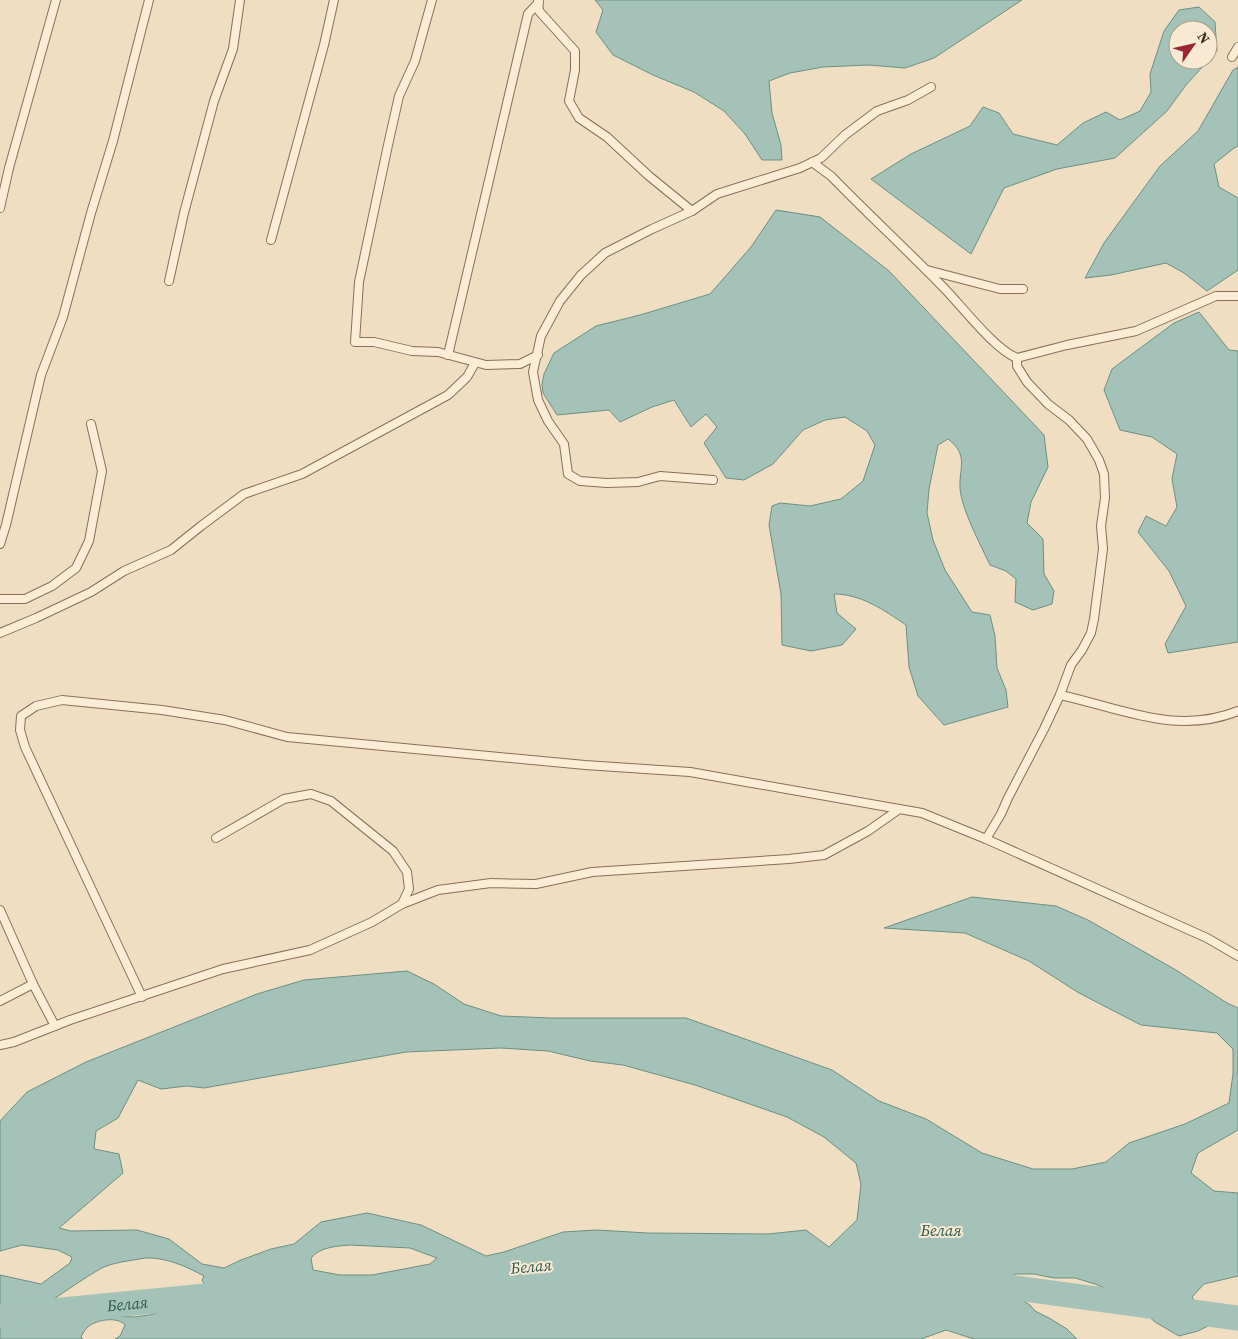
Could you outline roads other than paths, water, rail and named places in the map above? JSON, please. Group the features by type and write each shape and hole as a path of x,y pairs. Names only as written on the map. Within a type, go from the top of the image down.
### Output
{"lane":[{"path":"0,208 56,0"},
{"path":"0,544 41,376 63,317 91,212 113,141 149,0"},
{"path":"170,281 184,213 214,101 232,49 240,0"},
{"path":"271,240 324,45 334,0"},
{"path":"432,0 415,61 399,96 358,282 355,342 374,342 412,351 438,352 486,365 520,364 538,355"},
{"path":"448,355 528,14 538,1"},
{"path":"538,1 539,10 575,52 575,70 569,101 579,118 607,137 649,176 692,211"},
{"path":"1232,56 1238,47"},
{"path":"713,480 660,476 638,482 607,483 580,481 568,474 564,444 548,421 538,400 533,372 541,336 560,301 581,275 605,253 692,211 717,194 800,168 821,158 845,135 878,111 908,100 931,87"},
{"path":"812,162 831,176 998,344 1010,355 1017,358 1067,345 1136,331 1216,296 1238,296"},
{"path":"925,269 1000,289 1023,289"},
{"path":"986,839 1001,814 1060,695 1071,666 1091,633 1103,549 1101,526 1106,498 1104,474 1099,460 1087,439 1027,382 1017,366 1017,358"},
{"path":"0,632 91,592 124,571 171,550 244,494 302,474 448,395 468,377 475,363"},
{"path":"0,599 24,599 52,586 76,568 89,541 102,471 91,424"},
{"path":"1060,695 1089,701 1137,716 1173,722 1206,719 1238,711"},
{"path":"142,997 25,747 20,730 22,716 36,706 62,700 100,703 225,720 287,737 585,765 690,772 922,813 986,839 1207,938 1238,956"},
{"path":"216,838 284,799 311,794 331,801 393,851 406,872 409,889 402,904"},
{"path":"0,1045 14,1042 142,997 156,990 223,968 310,950 372,922 402,904 438,890 490,883 536,884 592,872 824,855 868,831 898,810"},
{"path":"0,910 33,984 55,1026"},
{"path":"0,1001 33,984"}],"water":[{"path":"595,0 1022,0 934,58 905,68 868,65 823,67 790,73 769,81 772,113 781,145 782,160 762,160 745,134 724,111 694,92 653,75 613,55 596,32 603,10"},
{"path":"1199,7 1213,20 1172,20 1179,10"},
{"path":"1168,25 1168,70 1200,70 1167,111 1115,158 1057,169 1004,188 971,254 871,179 911,154 970,126 983,107 999,113 1013,134 1057,145 1083,123 1106,112 1120,120 1140,111 1151,92 1150,74 1164,31"},
{"path":"1238,67 1238,146 1214,164 1219,187 1238,198 1238,270 1207,291 1184,273 1166,263 1111,275 1085,278 1104,243 1160,166 1198,131 1233,70"},
{"path":"776,210 820,217 889,271 1044,435 1048,467 1031,502 1027,523 1043,539 1044,574 1054,591 1052,604 1033,610 1015,602 1016,579 1006,571 990,565 972,527 961,496 962,462 959,450 948,439 938,445 929,489 927,513 933,540 945,570 972,612 990,615 995,636 997,668 1006,690 1008,707 944,725 918,696 909,667 906,625 881,609 854,597 834,594 837,613 856,629 842,645 811,651 782,645 781,594 769,525 772,506 780,503 810,506 841,499 863,481 875,445 867,431 845,417 825,420 803,430 773,464 744,480 726,478 704,443 717,427 706,414 691,427 674,400 652,407 620,422 609,410 557,415 543,393 544,374 554,353 596,326 710,294 751,247"},
{"path":"1199,312 1229,350 1238,351 1238,642 1168,653 1165,644 1186,606 1169,571 1138,532 1146,516 1166,526 1177,507 1172,479 1177,454 1152,437 1120,430 1104,390 1112,369 1174,323"},
{"name":"Белая","path":"972,897 1056,906 1088,920 1238,1008 1238,1130 1198,1153 1191,1173 1214,1191 1238,1193 1238,1276 1204,1284 1192,1297 1208,1326 1179,1336 1155,1322 1128,1298 1095,1284 1075,1278 1014,1274 1012,1294 1030,1305 1035,1311 1067,1329 1077,1339 974,1339 946,1330 921,1339 115,1339 120,1336 125,1325 112,1320 97,1322 89,1326 81,1337 83,1339 0,1339 0,1275 41,1284 70,1263 72,1257 58,1250 22,1245 0,1251 0,1121 27,1092 86,1062 257,994 304,980 407,971 434,984 464,1004 501,1016 686,1018 832,1070 879,1101 926,1119 982,1153 1033,1169 1072,1169 1106,1162 1129,1143 1185,1124 1229,1103 1233,1074 1233,1049 1217,1033 1141,1025 1079,993 1029,961 965,933 884,928","holes":["501,1048 548,1051 590,1061 623,1065 695,1085 787,1117 824,1137 856,1163 861,1184 857,1220 829,1247 806,1230 768,1234 648,1233 596,1230 563,1232 504,1252 486,1256 421,1225 367,1213 321,1222 294,1244 271,1249 224,1268 202,1264 169,1239 137,1230 71,1231 59,1228 123,1173 119,1154 94,1149 96,1131 118,1118 138,1080 161,1089 187,1086 204,1088 406,1052","350,1245 410,1248 437,1258 430,1264 372,1275 340,1275 313,1270 311,1258 319,1251","145,1258 168,1261 204,1276 202,1280 207,1289 201,1300 150,1315 134,1317 97,1315 49,1318 51,1301 100,1269 116,1263"]}],"waterway":[{"name":"Белая","path":"979,1283 1238,1318"},
{"name":"Белая","path":"0,1316 236,1293"}]}
